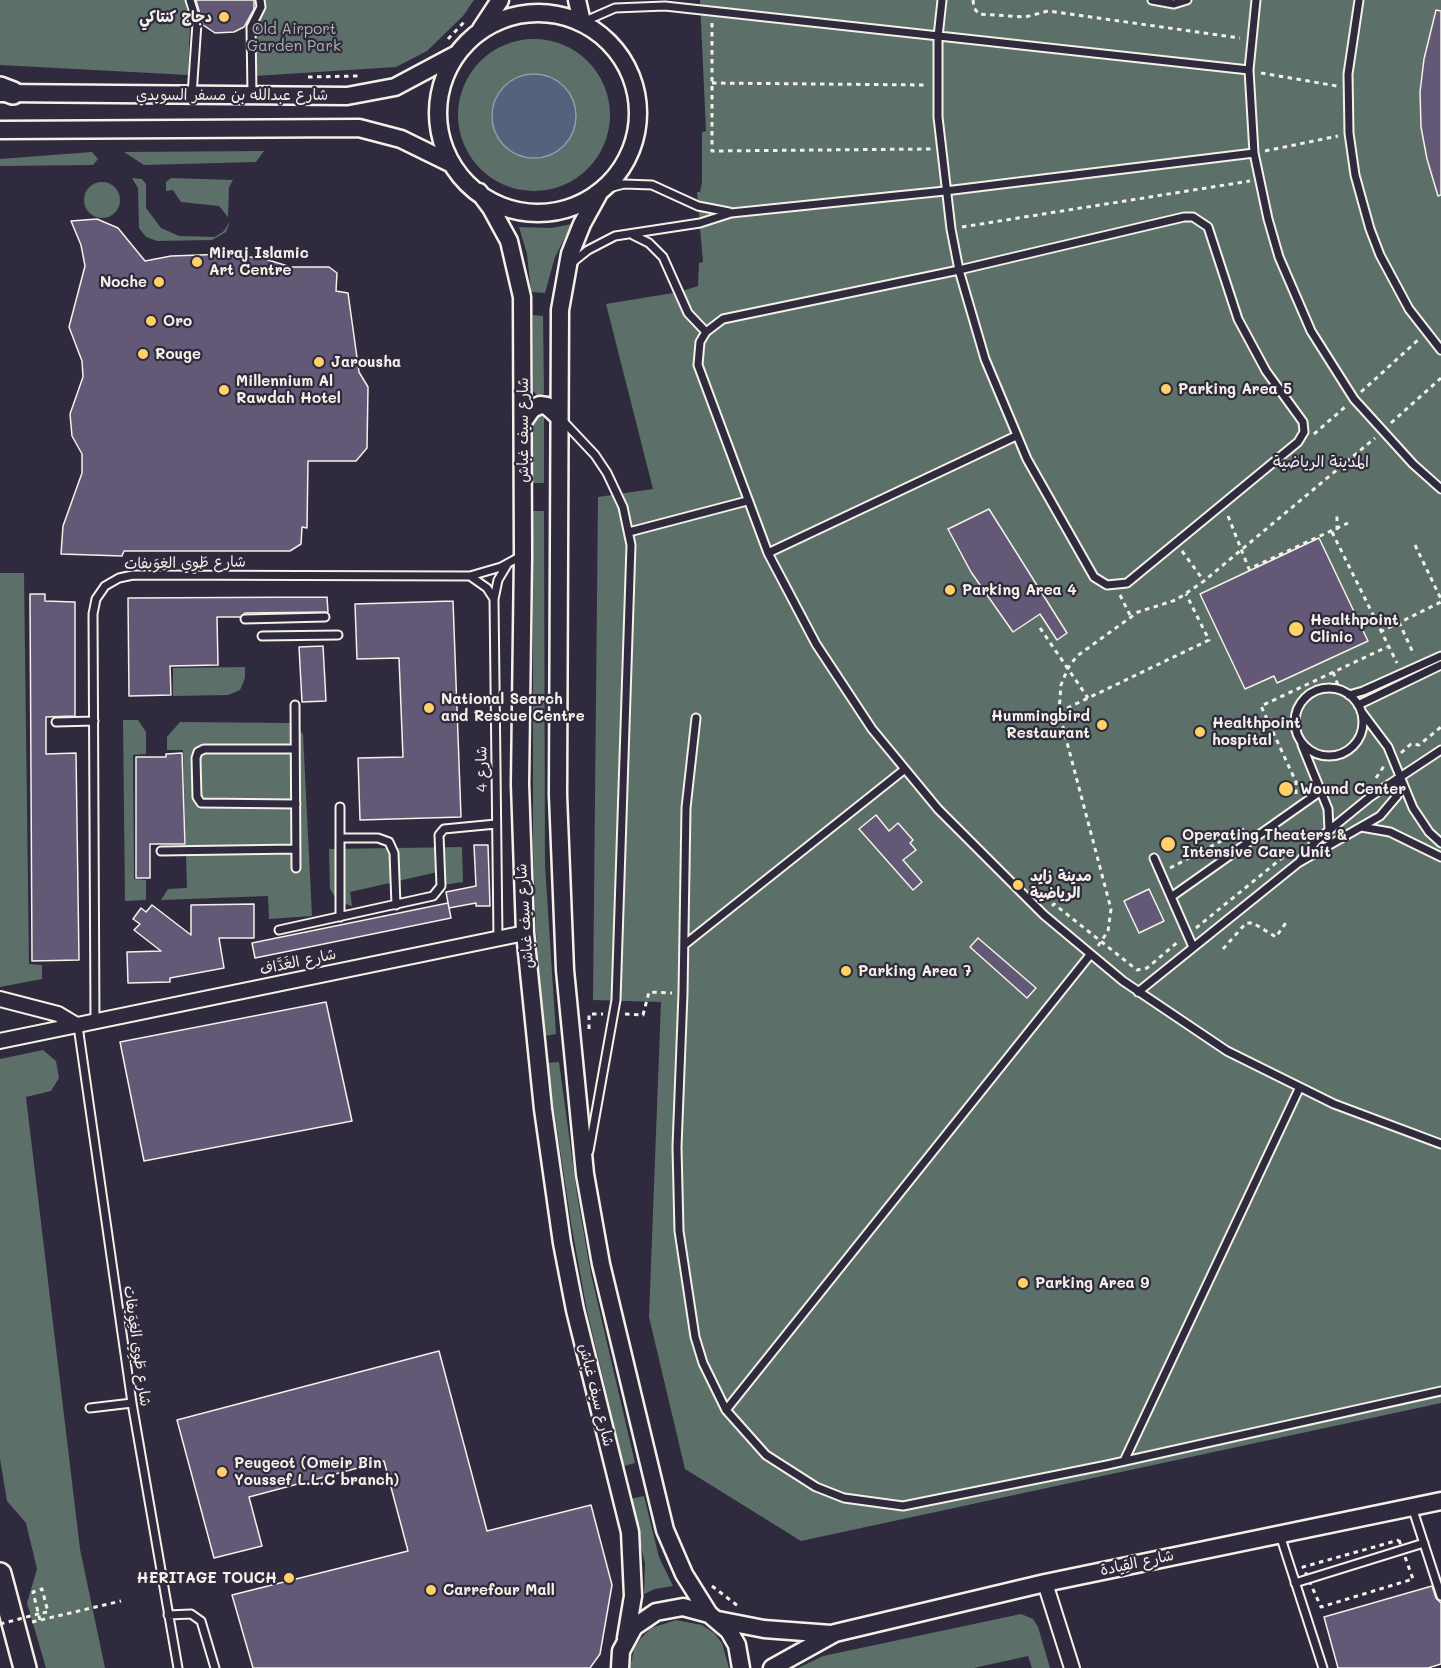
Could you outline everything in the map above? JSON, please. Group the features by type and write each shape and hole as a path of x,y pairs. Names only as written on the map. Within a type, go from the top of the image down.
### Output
{"main road":[{"path":"0,1574 25,1668"}],"street":[{"path":"452,164 442,141 438,117 442,84 456,55 479,31 500,0"},
{"path":"577,0 582,22"},
{"path":"479,31 510,18 526,15 560,16 582,22 604,38 622,58 636,91 638,109 634,144 627,161 602,192 582,224 565,271 560,310 560,872 569,1014 585,1174 601,1264 666,1530 684,1574 737,1645 741,1668"},
{"name":"شارع عبدالله بن مسفر السويدي","path":"4,92 192,96 347,96 373,93 417,77 456,55"},
{"path":"0,130 359,128 401,139 452,164 479,192 511,209 547,213 582,204 602,192"},
{"name":"شارع سيف غباش","path":"479,192 505,233 520,278 523,422 520,784 525,933 543,1109 562,1243 575,1310 630,1532 633,1585 620,1668"},
{"path":"523,422 532,409 540,405 547,406 559,417"},
{"name":"شارع الغَدَّاف","path":"0,1041 525,933"},
{"path":"0,999 58,1014 78,1026"},
{"name":"شارع القِيادة","path":"772,1668 835,1634 1045,1583 1441,1501"},
{"path":"1045,1583 1072,1668"},
{"name":"شارع القِيادة","path":"626,1638 644,1618 663,1610 683,1607 714,1617 788,1632 835,1634"}],"lane":[{"path":"190,0 197,23 192,96"},
{"path":"252,95 251,27 261,7 260,0"},
{"path":"649,0 665,6"},
{"path":"942,0 938,37 937,85 940,149 959,270 986,359 1016,435 1051,506 1094,577 1107,585 1127,583 1303,436 1303,422 1266,371 1251,345 1227,291 1212,235 1201,221 1184,217 959,270 723,319 706,332 700,342 698,364 768,553 806,626 843,687 904,769 974,848 1044,915 1138,992 1227,1051 1299,1089 1368,1118 1441,1144"},
{"path":"1152,0 1174,4 1187,0"},
{"path":"1256,0 1249,70 1254,153 1268,219 1294,295 1332,366 1354,399 1382,432 1441,489"},
{"path":"1359,0 1350,45 1348,88 1349,133 1355,175 1375,242 1405,303 1441,350"},
{"path":"582,22 615,8 665,6 1249,70"},
{"path":"565,271 601,242 631,234 700,224 731,213 945,191 1254,153"},
{"path":"602,192 633,183 652,185 698,206 731,213"},
{"path":"631,234 649,243 663,257 688,313 706,332"},
{"path":"559,417 595,455 607,473 622,507 629,532 631,559 616,1000 585,1174"},
{"path":"768,553 1016,435"},
{"path":"629,532 747,501"},
{"name":"شارع طَوِي الغِوَيفات","path":"95,1023 93,614 96,599 105,586 119,578 132,575 470,576 508,564 523,555"},
{"name":"شارع 4","path":"498,938 494,599 498,580 508,564"},
{"path":"470,576 487,588 494,599"},
{"path":"245,619 325,617"},
{"path":"262,636 339,635"},
{"path":"1349,694 1363,692 1441,656"},
{"path":"1359,707 1441,665"},
{"path":"1329,830 1328,809 1300,740 1295,719 1303,701 1320,689 1340,690 1349,694 1380,734 1394,759 1413,808 1441,843"},
{"path":"295,705 296,868"},
{"path":"1300,740 1315,753 1324,756 1344,752 1359,739 1363,719 1359,707"},
{"path":"696,718 686,808 684,945 676,1147 679,1231 695,1337 713,1387 726,1410 766,1455 790,1473 834,1494 873,1504 903,1506 1124,1461 1441,1391"},
{"path":"56,722 94,721"},
{"path":"295,749 204,748 198,752 196,758 197,797 201,803 296,804"},
{"path":"1138,992 1298,863 1329,830 1377,792 1441,750"},
{"path":"684,945 904,769"},
{"path":"1298,863 1380,816 1392,804 1400,789 1401,777"},
{"path":"1171,897 1321,791"},
{"path":"340,807 340,917"},
{"path":"279,930 429,898 440,890 439,835 444,829 496,824"},
{"path":"1361,827 1390,832 1441,857"},
{"path":"340,838 378,838 389,842 394,853 396,905"},
{"path":"161,851 296,849"},
{"path":"1154,858 1193,947"},
{"path":"726,1410 1090,955"},
{"name":"شارع طَوِي الغِوَيفات","path":"78,1026 132,1403 178,1668"},
{"path":"1124,1461 1299,1089"},
{"path":"90,1408 132,1403"},
{"path":"1412,1507 1441,1596"},
{"path":"1279,1533 1323,1668"},
{"path":"1295,1583 1424,1543"},
{"path":"168,1615 190,1614 201,1621 215,1668"}],"path":[{"path":"973,0 974,8 979,14 1025,17 1048,11 1251,39"},
{"path":"712,12 712,151 940,149"},
{"path":"445,41 472,14"},
{"path":"1249,70 1348,88"},
{"path":"305,78 368,76"},
{"path":"712,83 937,85"},
{"path":"1254,153 1349,133"},
{"path":"962,227 1259,180"},
{"path":"1303,436 1319,431 1426,333"},
{"path":"1090,955 1100,943 1110,924 1111,909 1059,712 1060,685 1068,668 1077,656 1131,617 1146,609 1167,604 1204,581 1382,432 1441,378"},
{"path":"1223,504 1249,569 1348,523"},
{"path":"1337,514 1337,530"},
{"path":"1332,532 1395,664 1414,654 1400,622"},
{"path":"1176,542 1204,581"},
{"path":"1380,632 1441,600 1415,545"},
{"path":"1115,586 1131,617"},
{"path":"1059,712 1209,640 1186,594"},
{"path":"1040,627 1088,698"},
{"path":"1293,801 1296,782 1261,706 1387,647"},
{"path":"1333,672 1340,690"},
{"path":"1375,782 1379,771 1411,744 1419,745 1441,727"},
{"path":"1160,873 1254,824"},
{"path":"1044,915 1054,904 1131,968 1141,970 1296,847"},
{"path":"1223,949 1246,923 1253,923 1276,937 1287,921"},
{"path":"709,1582 741,1609"},
{"path":"0,1624 48,1612 42,1589 33,1592 36,1604 40,1620"},
{"path":"34,1621 121,1601"}],"green space":[{"path":"0,0 185,0 190,24 188,75 0,65"},
{"name":"Old Airport Garden Park","path":"265,0 474,0 463,16 427,51 396,67 255,76 252,31 265,6"},
{"name":"مدينة زايد الرياضية","path":"700,0 1441,0 1441,1403 801,1541 685,1469 649,1317 661,1002 593,1000 598,497 653,489 606,304 679,292 698,286 699,263 703,262 697,192 700,192 702,182 702,132 706,131"},
{"path":"534,39 563,45 576,52 587,62 597,73 604,86 610,115 604,144 597,157 587,168 576,178 563,185 534,191 505,185 492,178 481,168 471,157 464,144 458,115 464,86 471,73 481,62 492,52 505,45"},
{"path":"264,151 256,162 144,165 124,152"},
{"path":"92,152 98,159 93,165 0,166 0,159"},
{"path":"132,178 142,179 146,184 146,208 161,228 179,236 215,237 224,231 230,221 226,232 212,240 157,241 146,237 139,228 138,188"},
{"path":"171,178 233,180 229,187 228,217 219,206 181,202 173,190 166,191 166,182"},
{"path":"102,182 114,188 120,200 114,212 102,218 90,212 84,200 90,188"},
{"path":"572,224 555,257 545,293 531,292 527,254 519,227 551,228"},
{"path":"533,315 543,316 544,393 539,397 533,391"},
{"path":"541,413 544,417 544,483 533,483 532,419"},
{"path":"533,511 544,511 545,865 556,1034 545,1036 536,932 533,847"},
{"path":"0,573 24,573 29,964 42,965 42,979 0,987"},
{"path":"245,667 245,678 240,690 228,695 173,696 173,668"},
{"path":"123,720 138,720 146,732 146,754 133,755 134,879 146,880 146,900 125,901"},
{"path":"180,722 290,723 303,734 312,916 269,919 268,896 161,900 168,889 187,888 183,750 167,750 167,737"},
{"path":"462,847 463,882 443,885 442,871 350,892 352,906 338,902 330,889 329,849"},
{"path":"43,1050 56,1061 59,1078 51,1091 26,1097 80,1549 105,1668 46,1668 27,1603 37,1569 26,1523 7,1501 0,1459 0,1059"},
{"path":"559,1062 577,1194 591,1274 635,1463 624,1466 587,1311 571,1223 547,1063"},
{"path":"644,1496 659,1557 673,1586 655,1589 644,1594 645,1564 630,1499"},
{"path":"1021,1614 1033,1619 1038,1627 1050,1668 1032,1668 1028,1656 974,1668 798,1668 823,1656"},
{"path":"676,1620 702,1625 714,1633 722,1643 729,1668 630,1668 634,1649 641,1638 651,1628"}],"water":[{"path":"534,74 550,77 569,93 576,116 573,132 557,151 534,158 518,155 499,139 492,116 495,100 511,81"}],"building":[{"name":"دجاج كنتاكي","path":"196,0 254,0 254,9 244,27 234,32 215,33 203,25"},
{"path":"1436,10 1441,11 1441,195 1438,196 1427,159 1421,127 1420,92 1424,59"},
{"name":"Millennium Al Rawdah Hotel","path":"97,219 118,228 145,261 171,256 227,254 265,259 291,267 329,267 337,273 336,291 348,293 359,372 368,387 367,448 356,461 308,461 307,528 302,527 301,544 290,551 124,551 122,556 61,554 63,526 82,473 82,454 72,436 70,414 83,377 82,361 69,327 85,266 81,245 71,221"},
{"path":"989,509 1067,633 1057,640 1040,614 1013,632 971,572 948,529"},
{"path":"1319,538 1368,641 1277,683 1274,676 1245,689 1200,594"},
{"path":"30,594 45,594 45,601 75,602 75,716 46,717 46,754 76,753 79,960 32,961"},
{"path":"327,597 328,612 245,613 240,617 217,617 218,665 170,666 171,695 129,696 128,598"},
{"name":"National Search and Rescue Centre","path":"453,601 461,817 360,820 358,758 403,757 399,658 357,659 355,604"},
{"path":"323,646 326,701 302,702 299,647"},
{"path":"182,753 185,844 150,844 150,878 136,878 136,757 166,757 166,754"},
{"path":"876,815 889,831 898,823 913,840 910,843 916,850 903,860 922,882 913,890 859,829"},
{"path":"474,845 488,845 490,906 476,906 476,903 449,908 446,892 476,886"},
{"path":"1149,889 1164,921 1139,933 1124,901"},
{"path":"448,903 451,918 255,958 252,943"},
{"path":"254,904 254,938 219,938 224,968 170,978 170,982 128,983 127,952 161,951 134,930 140,924 133,919 141,908 146,912 152,905 191,935 191,905"},
{"path":"978,938 1036,988 1027,998 970,947"},
{"path":"326,1002 352,1121 144,1161 120,1042"},
{"path":"439,1351 487,1531 591,1505 612,1585 600,1654 590,1668 253,1668 232,1595 408,1551 384,1461 249,1497 262,1546 214,1558 177,1420"},
{"path":"1432,1586 1436,1598 1441,1603 1441,1664 1428,1668 1338,1668 1324,1617"}],"place":[{"name":"دجاج كنتاكي","path":"224,17"},
{"name":"Miraj Islamic Art Centre","path":"197,262"},
{"name":"Noche","path":"159,282"},
{"name":"Oro","path":"151,321"},
{"name":"Rouge","path":"143,354"},
{"name":"Jarousha","path":"319,362"},
{"name":"Parking Area 5","path":"1166,389"},
{"name":"Millennium Al Rawdah Hotel","path":"224,390"},
{"name":"Parking Area 4","path":"950,590"},
{"name":"Healthpoint Clinic","path":"1296,629"},
{"name":"National Search and Rescue Centre","path":"429,708"},
{"name":"Hummingbird Restaurant","path":"1102,725"},
{"name":"Healthpoint hospital","path":"1200,732"},
{"name":"Wound Center","path":"1286,789"},
{"name":"Operating Theaters & Intensive Care Unit","path":"1168,844"},
{"name":"مدينة زايد الرياضية","path":"1018,885"},
{"name":"Parking Area 7","path":"846,971"},
{"name":"Parking Area 9","path":"1023,1283"},
{"name":"Peugeot (Omeir Bin Youssef L.L.C branch)","path":"222,1472"},
{"name":"HERITAGE TOUCH","path":"289,1578"},
{"name":"Carrefour Mall","path":"431,1590"}],"district":[{"name":"المدينة الرياضية","path":"1321,462"}]}
